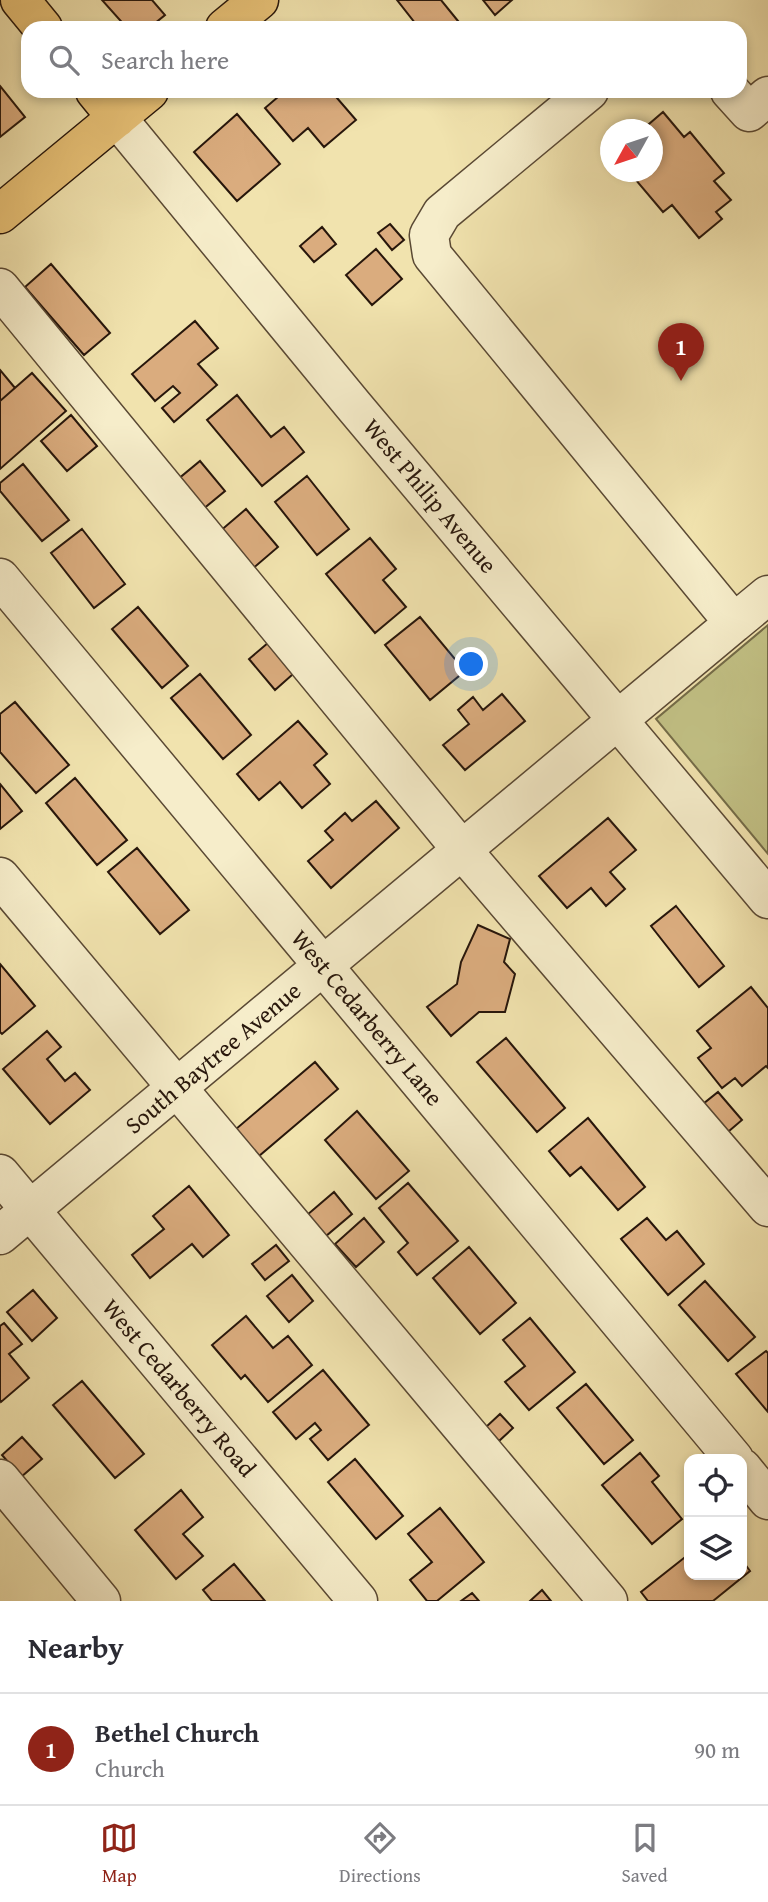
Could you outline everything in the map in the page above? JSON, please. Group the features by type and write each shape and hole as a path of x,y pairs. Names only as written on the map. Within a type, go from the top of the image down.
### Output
{"main road":[{"path":"20,0 37,21"},
{"path":"234,21 259,0"},
{"path":"0,214 106,104 126,98"}],"street":[{"path":"581,98 442,214 429,235 432,255 734,623"},
{"name":"West Philip Avenue","path":"106,104 353,405 768,899"},
{"path":"0,288 462,850 768,1207"},
{"name":"West Cedarberry Lane","path":"0,578 730,1454"},
{"name":"South Baytree Avenue","path":"0,1235 768,595"},
{"path":"0,877 608,1601"},
{"name":"West Cedarberry Road","path":"0,1174 358,1601"},
{"path":"747,1474 768,1500"},
{"path":"0,1479 101,1601"}],"shaded area":[{"path":"768,625 768,854 656,719"}],"building":[{"path":"102,0 152,0 165,15 158,21 121,21"},
{"path":"397,0 441,0 458,21 414,21"},
{"path":"483,0 512,0 495,15"},
{"path":"0,86 25,117 0,137"},
{"path":"277,98 337,98 356,120 324,147 308,128 293,141 265,108"},
{"path":"663,112 684,137 690,132 724,173 714,181 731,200 716,212 722,219 699,238 672,205 663,212 638,182 663,182 663,119 655,119"},
{"path":"237,114 280,164 237,201 194,152"},
{"path":"390,224 404,240 392,250 378,233"},
{"path":"322,227 336,244 314,262 300,246"},
{"path":"376,249 402,279 372,305 346,275"},
{"path":"51,264 110,333 84,355 25,287"},
{"path":"195,321 218,348 198,364 217,385 174,422 162,408 180,393 173,386 155,401 132,374"},
{"path":"0,370 15,388 0,401"},
{"path":"32,373 66,411 0,469 0,401"},
{"path":"237,395 271,437 284,427 304,452 262,486 207,420"},
{"path":"71,415 97,446 67,471 41,441"},
{"path":"200,461 225,491 202,510 177,480"},
{"path":"23,464 69,520 42,541 0,491 0,483"},
{"path":"307,476 349,529 317,555 275,502"},
{"path":"246,509 278,547 251,570 219,532"},
{"path":"82,529 125,584 94,608 51,553"},
{"path":"370,538 396,569 383,580 406,607 375,633 326,574"},
{"path":"138,607 188,666 162,688 112,629"},
{"path":"420,617 465,671 430,700 385,645"},
{"path":"275,637 301,667 275,690 249,659"},
{"path":"200,674 251,735 223,759 171,698"},
{"path":"502,694 525,721 465,770 443,745 469,724 458,710 473,697 483,710"},
{"path":"15,702 69,765 36,793 0,752 0,714"},
{"path":"298,721 327,754 314,765 330,784 302,808 280,782 259,800 237,774"},
{"path":"75,778 127,840 97,865 46,803"},
{"path":"0,784 22,811 0,829"},
{"path":"376,801 399,828 331,888 308,861 333,840 325,831 345,813 352,821"},
{"path":"608,818 636,850 610,872 625,889 606,906 591,888 567,908 539,876"},
{"path":"137,848 189,910 160,934 108,872"},
{"path":"676,906 724,966 699,987 651,926"},
{"path":"478,925 510,939 504,962 515,974 505,1012 479,1012 451,1036 427,1007 457,984 461,962"},
{"path":"0,964 35,1006 2,1034 0,1032"},
{"path":"751,987 768,1008 768,1068 766,1066 742,1086 735,1078 722,1088 698,1058 711,1048 697,1031"},
{"path":"47,1031 61,1047 47,1059 65,1081 75,1073 90,1090 50,1124 3,1069"},
{"path":"506,1038 565,1108 537,1132 477,1062"},
{"path":"315,1062 338,1089 259,1156 236,1129"},
{"path":"718,1092 742,1120 722,1137 698,1108"},
{"path":"357,1111 409,1171 376,1199 325,1140"},
{"path":"588,1118 645,1187 618,1210 581,1167 570,1176 549,1151"},
{"path":"408,1183 458,1241 417,1275 398,1252 408,1243 379,1208"},
{"path":"189,1186 229,1235 203,1257 192,1244 150,1278 132,1255 164,1229 153,1216"},
{"path":"334,1192 352,1214 326,1236 307,1215"},
{"path":"364,1218 384,1242 356,1267 335,1244"},
{"path":"647,1218 666,1240 677,1231 704,1264 668,1295 621,1239"},
{"path":"276,1245 289,1261 265,1280 252,1264"},
{"path":"469,1247 516,1303 480,1334 433,1278"},
{"path":"292,1275 313,1301 289,1322 267,1296"},
{"path":"705,1281 755,1337 728,1361 679,1305"},
{"path":"33,1290 57,1318 32,1341 7,1312"},
{"path":"246,1316 273,1348 288,1336 312,1365 268,1402 245,1375 241,1379 212,1345"},
{"path":"530,1318 575,1372 529,1410 505,1382 525,1366 503,1340"},
{"path":"4,1323 22,1344 9,1354 29,1378 1,1402 0,1326"},
{"path":"766,1351 768,1353 768,1412 736,1374"},
{"path":"323,1370 369,1425 328,1460 310,1439 321,1430 315,1423 296,1439 273,1412"},
{"path":"82,1381 144,1454 115,1478 53,1405"},
{"path":"586,1384 633,1440 604,1464 557,1408"},
{"path":"500,1414 513,1428 499,1441 486,1427"},
{"path":"22,1437 42,1459 21,1477 2,1455"},
{"path":"640,1453 659,1476 652,1482 682,1519 652,1544 602,1485"},
{"path":"355,1459 403,1516 376,1539 328,1482"},
{"path":"181,1490 203,1517 183,1534 203,1556 176,1579 135,1530"},
{"path":"440,1508 484,1562 437,1601 427,1601 410,1580 432,1562 408,1534"},
{"path":"684,1558 684,1580 739,1580 713,1601 648,1601 641,1592"},
{"path":"234,1564 265,1601 212,1601 203,1590"},
{"path":"542,1590 551,1601 530,1601"},
{"path":"472,1593 479,1601 461,1601"}],"place":[{"name":"Bethel Church","path":"681,381"}]}
